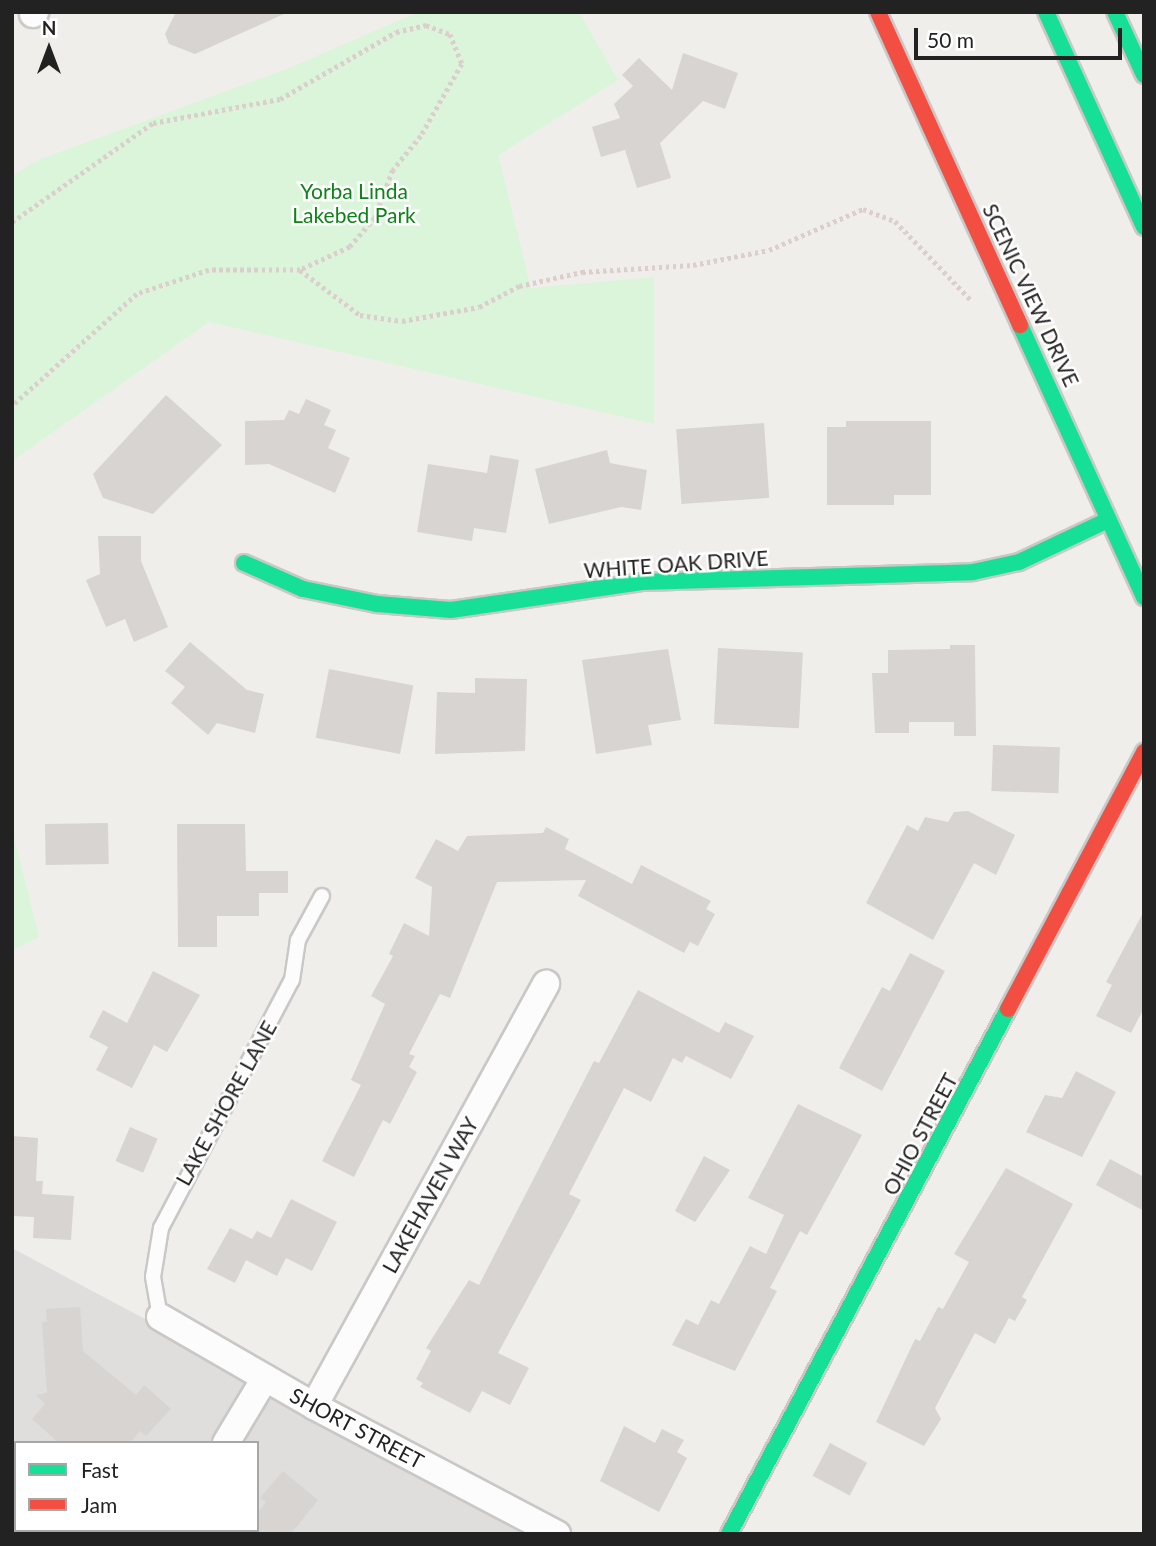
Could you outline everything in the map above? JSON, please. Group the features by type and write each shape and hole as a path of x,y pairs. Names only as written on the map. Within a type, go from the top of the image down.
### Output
{"main road":[{"name":"SCENIC VIEW DRIVE","path":"878,12 1144,597"},
{"path":"1046,12 1144,227"},
{"path":"1115,12 1144,75"},
{"name":"WHITE OAK DRIVE","path":"244,563 303,589 377,604 451,610 642,582 973,572 1019,562 1108,520"},
{"name":"OHIO STREET","path":"729,1534 1144,752"}],"street":[{"name":"LAKEHAVEN WAY","path":"314,1406 546,984"},
{"name":"SHORT STREET","path":"159,1317 314,1406 557,1534"},
{"path":"227,1441 265,1378"}],"lane":[{"name":"LAKE SHORE LANE","path":"159,1317 153,1276 161,1228 292,980 298,940 321,896"}],"path":[{"path":"12,222 153,122 280,99 396,32 426,25 450,34 462,64 421,136 393,170 374,218 350,247 300,270 209,270 137,294 12,406"},
{"path":"300,270 360,315 402,321 479,307 519,286 582,272 693,265 769,250 863,209 895,221 973,302 1005,288"}],"shaded area":[{"path":"12,1248 552,1534 12,1534"}],"green space":[{"name":"Yorba Linda Lakebed Park","path":"418,12 579,12 618,80 498,155 531,288 654,277 654,424 209,322 12,461 12,176 38,160 289,68"},
{"path":"12,829 39,937 12,950"}],"building":[{"path":"176,12 284,14 195,54 169,44 165,34"},
{"path":"683,53 738,73 725,109 703,101 660,143 671,178 637,188 625,150 601,157 592,127 620,118 614,104 633,86 622,75 639,58 672,90"},
{"path":"166,395 222,445 153,514 103,498 93,474"},
{"path":"306,399 331,410 324,425 336,430 328,448 350,458 335,493 269,464 245,465 245,421 284,420 289,410 299,414"},
{"path":"846,421 931,421 931,495 894,495 894,505 827,505 827,427 846,427"},
{"path":"764,423 769,498 681,504 676,429"},
{"path":"607,450 610,463 647,470 641,510 621,507 549,524 535,469"},
{"path":"490,455 519,460 506,533 474,528 472,541 417,532 428,464 487,473"},
{"path":"98,536 141,536 141,561 168,627 134,642 125,619 106,627 86,580 100,574"},
{"path":"190,642 247,690 264,694 255,733 217,723 208,735 171,703 185,687 165,671"},
{"path":"950,645 975,645 976,736 954,736 954,722 909,722 909,733 875,733 872,673 888,673 888,650 950,649"},
{"path":"718,648 803,652 799,728 714,724"},
{"path":"668,649 681,720 648,725 652,745 596,754 582,660"},
{"path":"329,669 413,685 400,754 316,738"},
{"path":"475,678 527,679 525,751 435,754 437,692 475,693"},
{"path":"993,745 1060,747 1058,793 991,791"},
{"path":"968,811 1015,835 996,875 974,863 933,940 866,903 907,825 918,831 925,817 948,822 954,812"},
{"path":"108,823 109,864 46,865 45,824"},
{"path":"177,824 245,824 246,871 288,871 288,893 259,893 259,916 217,916 217,947 178,947"},
{"path":"546,827 569,839 565,849 632,884 641,865 711,901 706,909 715,914 698,946 690,942 684,953 578,896 586,880 497,882 450,998 440,994 409,1054 415,1056 409,1067 417,1072 390,1124 383,1120 354,1177 322,1161 361,1085 351,1080 385,1004 371,996 393,956 389,954 404,923 429,936 432,887 415,878 436,839 458,851 467,836 543,833"},
{"path":"1144,911 1144,1008 1131,1033 1096,1016 1112,985 1106,982"},
{"path":"910,953 945,971 882,1091 839,1068 882,987 890,991"},
{"path":"153,971 200,995 167,1052 154,1045 132,1088 96,1070 108,1047 89,1037 103,1010 127,1023"},
{"path":"638,990 719,1033 725,1022 754,1036 731,1079 686,1056 682,1063 673,1058 651,1102 624,1088 569,1194 581,1200 498,1353 529,1368 510,1405 482,1391 470,1413 420,1387 423,1383 416,1379 431,1351 426,1348 469,1280 479,1285 594,1061 599,1063"},
{"path":"1076,1071 1116,1092 1082,1157 1026,1132 1045,1095 1062,1098"},
{"path":"798,1104 862,1135 807,1235 800,1231 770,1288 777,1291 735,1371 672,1345 686,1319 698,1325 711,1300 719,1304 750,1246 766,1254 784,1215 748,1198"},
{"path":"130,1127 158,1139 143,1173 116,1161"},
{"path":"12,1136 38,1138 36,1181 43,1181 42,1194 74,1196 71,1240 33,1238 34,1217 12,1216"},
{"path":"704,1156 730,1170 695,1222 675,1211"},
{"path":"1110,1159 1144,1177 1144,1211 1096,1185"},
{"path":"1006,1168 1073,1204 1022,1297 1027,1300 1015,1321 1009,1318 995,1344 975,1333 935,1408 941,1419 924,1446 876,1422 915,1339 920,1341 938,1307 943,1309 969,1262 954,1254"},
{"path":"291,1199 337,1222 312,1271 286,1258 277,1276 246,1260 235,1283 207,1269 230,1228 252,1239 257,1231 271,1238"},
{"path":"80,1307 83,1351 136,1395 144,1385 171,1409 146,1436 140,1431 132,1441 57,1441 32,1419 45,1404 36,1395 47,1393 42,1322 47,1322 46,1309"},
{"path":"624,1426 655,1443 662,1429 684,1440 677,1452 687,1458 659,1512 600,1481"},
{"path":"830,1443 867,1463 850,1495 813,1476"},
{"path":"283,1471 318,1500 291,1534 257,1534 259,1511 266,1502 260,1498"}],"traffic: fast":[{"path":"1046,12 1144,227"},
{"path":"1115,12 1144,75"},
{"path":"1020,325 1144,597"},
{"path":"244,563 303,589 377,604 451,610 642,582 973,572 1019,562 1108,520"},
{"path":"729,1534 1008,1009"}],"traffic: jam":[{"path":"878,12 1020,325"},
{"path":"1008,1009 1144,752"}]}
